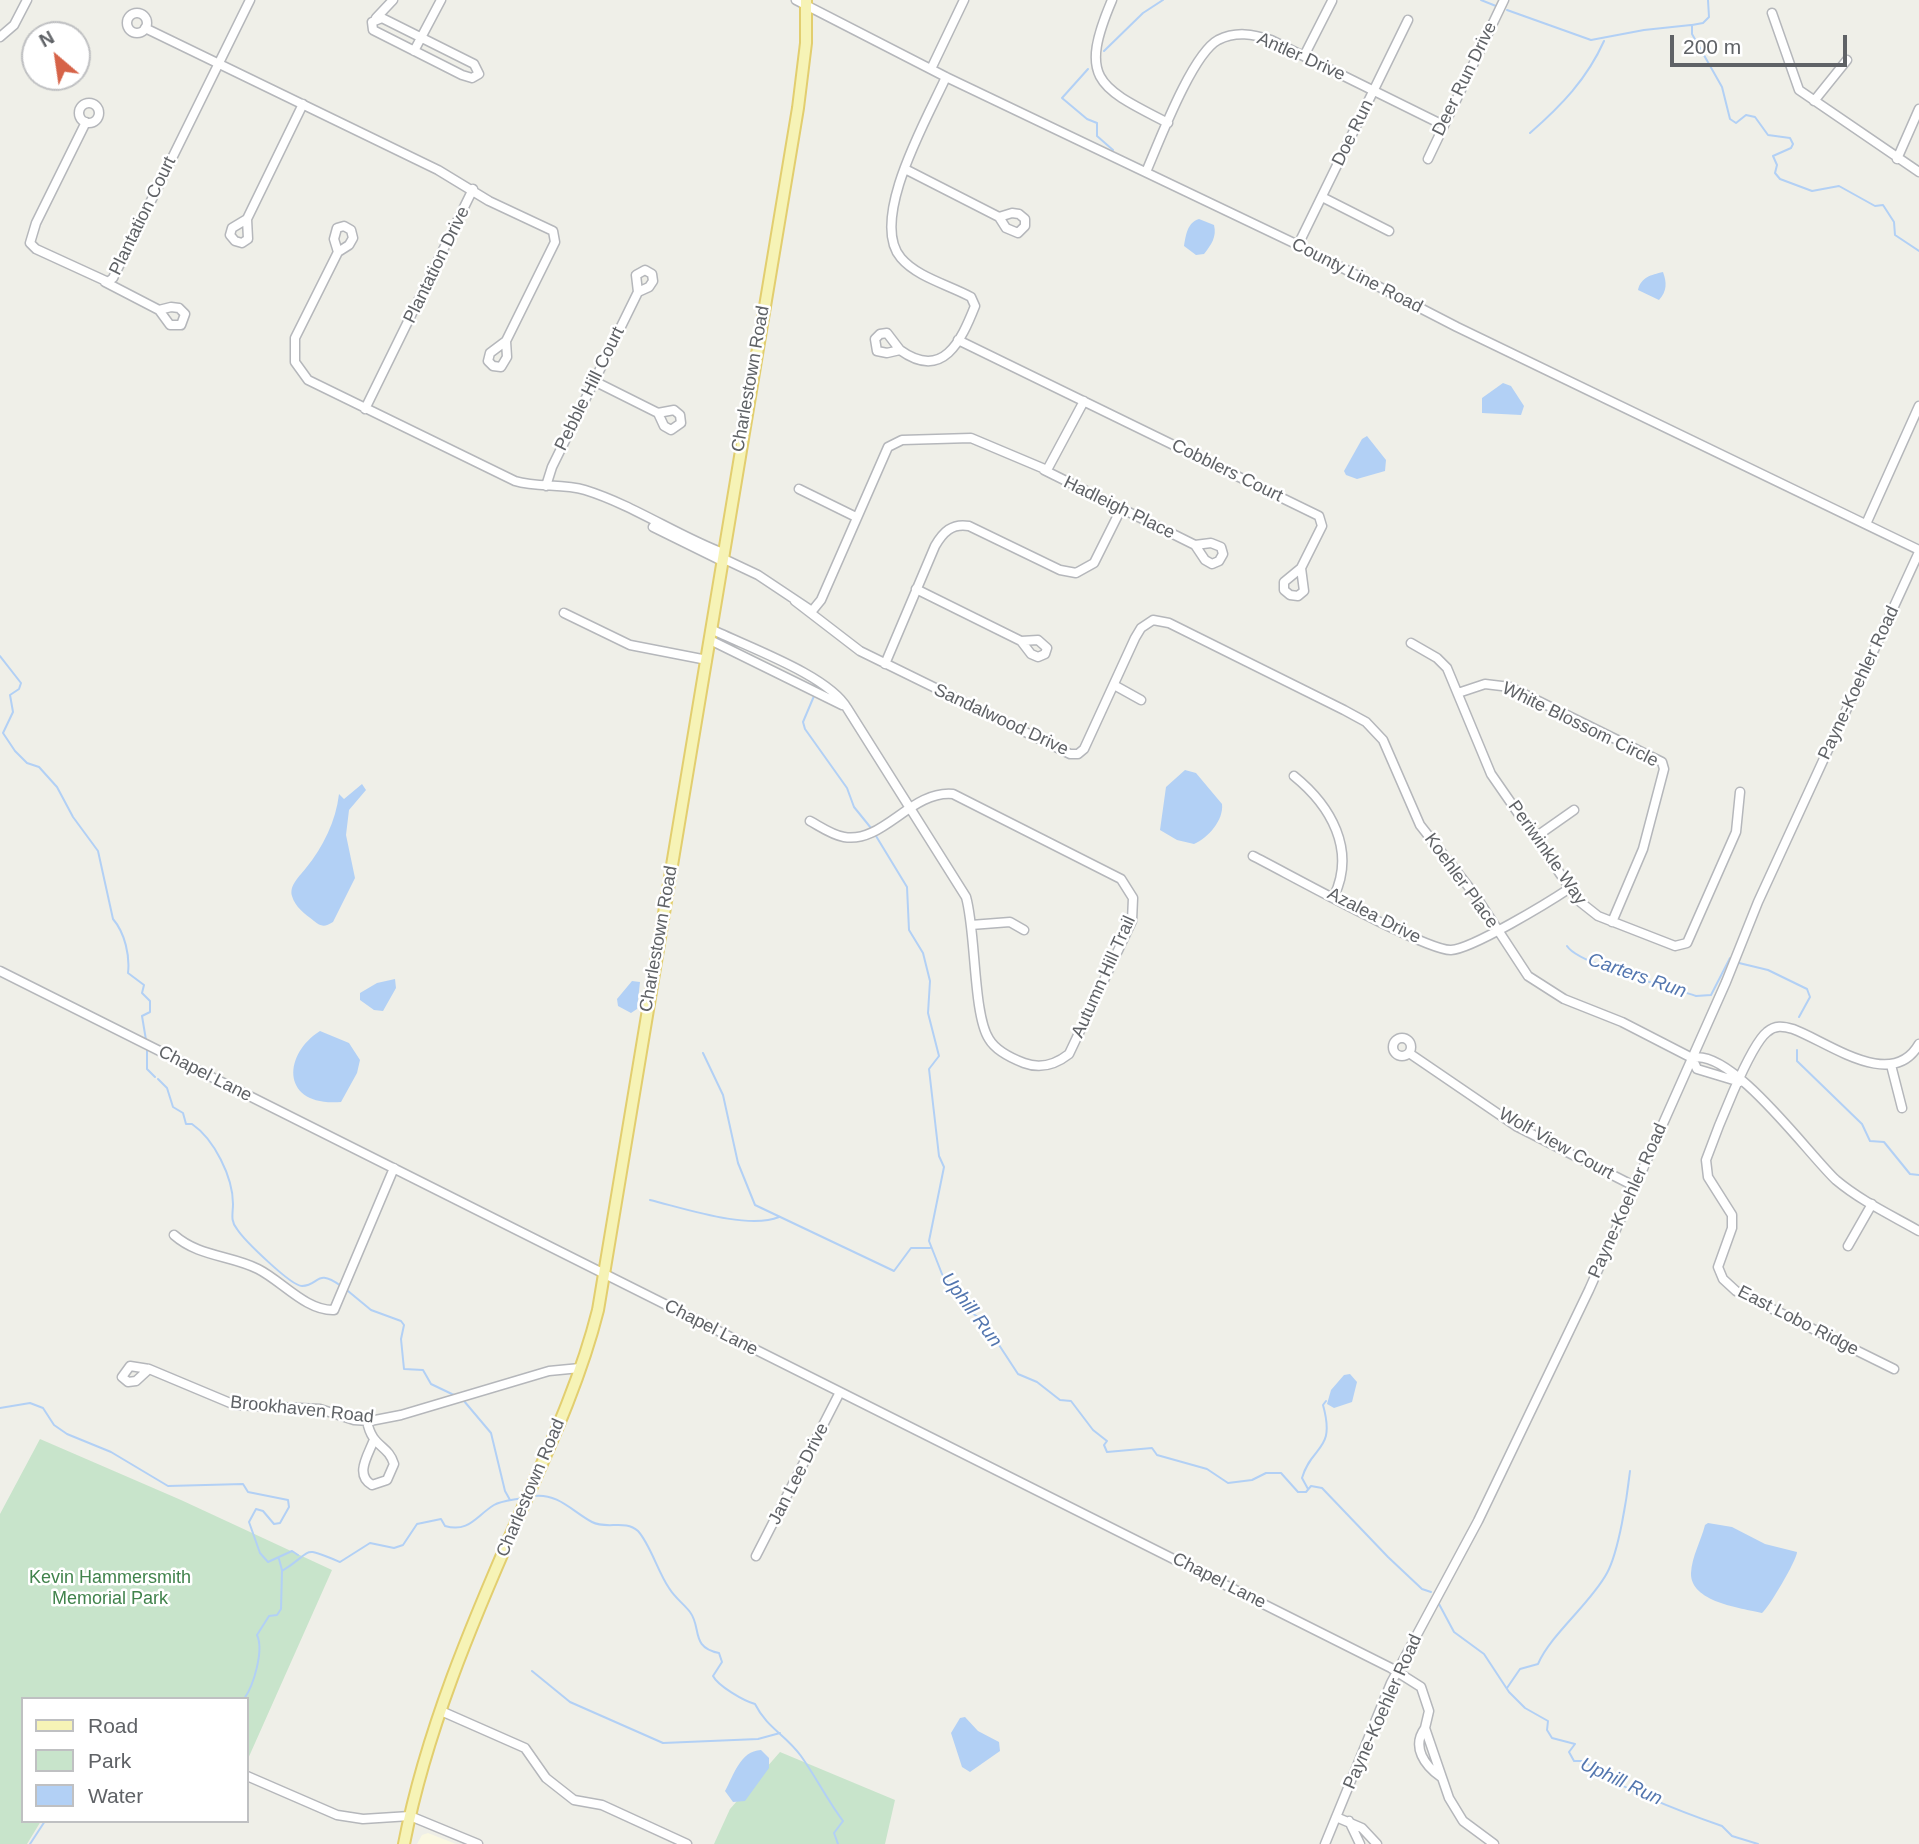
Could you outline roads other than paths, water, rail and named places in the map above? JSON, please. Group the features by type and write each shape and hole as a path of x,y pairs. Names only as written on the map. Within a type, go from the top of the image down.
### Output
{"main road":[{"name":"Charlestown Road","path":"404,1844 441,1710 467,1636 580,1368 605,1274 651,981 798,108 806,43 803,2"}],"street":[{"path":"0,37 14,25 27,0"},
{"name":"Plantation Court","path":"86,122 36,223 30,243 105,282 113,278 250,0"},
{"path":"376,18 474,64 478,74 468,78 373,30 371,25 376,18 393,0"},
{"path":"414,51 441,0"},
{"path":"931,69 964,0"},
{"path":"1112,0 1094,50 1100,76 1115,95 1168,122"},
{"name":"Deer Run Drive","path":"1427,159 1504,0"},
{"path":"1304,55 1332,1"},
{"name":"County Line Road","path":"803,2 946,77 1298,245 1457,327 1919,551"},
{"path":"1772,13 1795,83 1814,101 1919,172"},
{"name":"Doe Run","path":"1298,245 1408,20"},
{"name":"Plantation Drive","path":"145,27 473,189 365,409"},
{"name":"Antler Drive","path":"1146,172 1200,57 1217,41 1231,35 1252,34 1304,55 1443,125"},
{"path":"1814,101 1847,60"},
{"path":"901,350 915,358 935,361 950,354 974,309 974,299 908,265 893,243 892,215 905,169 946,77"},
{"path":"247,219 303,104"},
{"path":"1897,159 1919,109"},
{"path":"905,169 999,217"},
{"path":"473,189 489,201 553,232 556,238 506,341"},
{"path":"1322,197 1389,231"},
{"path":"338,252 299,330 294,354 299,369 308,380 515,481 582,489 631,510 723,557"},
{"path":"105,282 159,310"},
{"name":"Pebble Hill Court","path":"546,486 552,467 638,292"},
{"path":"958,340 1084,401 1053,462 1044,470"},
{"path":"594,381 658,413"},
{"name":"Cobblers Court","path":"1084,401 1320,516 1322,526 1301,568"},
{"path":"1866,524 1919,406"},
{"name":"Hadleigh Place","path":"795,601 809,611 816,608 885,452 902,440 977,439 1195,545"},
{"path":"799,489 856,517"},
{"path":"885,664 938,540 952,527 969,526 1060,570 1076,573 1094,562 1121,509"},
{"name":"Payne-Koehler Road","path":"1325,1844 1396,1672 1478,1521 1589,1290 1758,902 1919,551"},
{"name":"Sandalwood Drive","path":"723,557 758,575 854,647 1074,755 1084,748 1141,628 1153,620 1169,623 1266,671"},
{"path":"916,589 1021,641"},
{"path":"564,613 629,645 707,660"},
{"name":"Autumn Hill Trail","path":"711,635 817,680 836,694 963,888 971,925 986,1034 1005,1054 1031,1065 1045,1066 1063,1058 1077,1041 1126,937 1134,906 1126,884 1114,874 961,796 933,795 911,807"},
{"name":"Periwinkle Way","path":"1411,643 1442,663 1458,693 1491,774 1537,836 1570,888 1584,907 1612,922 1675,946 1687,943 1737,832 1740,792"},
{"name":"Koehler Place","path":"1266,671 1359,717 1378,733 1420,825 1465,881 1523,969 1541,987 1622,1022 1692,1058 1703,1058 1729,1071 1759,1094 1835,1178 1872,1204 1919,1231"},
{"name":"White Blossom Circle","path":"1458,693 1490,683 1510,687 1662,762 1664,769 1643,849 1612,922"},
{"path":"1114,685 1141,699"},
{"path":"1294,775 1322,801 1340,844 1345,867 1334,897"},
{"path":"810,821 838,836 859,837 911,807"},
{"path":"1537,836 1574,810"},
{"name":"Azalea Drive","path":"1253,856 1446,949 1464,947 1570,888"},
{"path":"971,925 1010,922 1024,930"},
{"name":"Chapel Lane","path":"0,971 1351,1646 1422,1687 1429,1711 1425,1728 1441,1777 1463,1821 1494,1844"},
{"name":"East Lobo Ridge","path":"1891,1065 1862,1060 1781,1026 1763,1035 1706,1160 1708,1177 1732,1215 1732,1228 1718,1267 1723,1279 1736,1291 1895,1369"},
{"path":"1902,1108 1891,1065 1907,1059 1919,1044"},
{"name":"Wolf View Court","path":"1409,1053 1516,1126 1634,1186"},
{"path":"174,1234 202,1252 261,1270 300,1297 330,1311 338,1305 394,1168"},
{"path":"1848,1245 1872,1204"},
{"name":"Brookhaven Road","path":"149,1369 235,1405 320,1409 367,1421 401,1415 549,1371 580,1368"},
{"name":"Jan Lee Drive","path":"756,1556 840,1392"},
{"path":"367,1421 373,1442 362,1475 372,1485 387,1480 394,1464 389,1454 373,1442"},
{"path":"441,1710 525,1748 547,1778 574,1800 602,1805 687,1844"},
{"path":"248,1776 337,1815 363,1819 410,1816 478,1844"},
{"path":"1336,1816 1362,1828 1377,1844"},
{"path":"1349,1821 1360,1844"}],"water":[{"path":"1199,219 1214,225 1215,233 1204,254 1196,255 1184,246 1190,226"},
{"path":"1663,272 1666,287 1659,300 1638,290 1644,279"},
{"path":"1503,383 1511,386 1524,406 1521,415 1482,413 1482,398"},
{"path":"1367,436 1386,460 1385,471 1357,479 1346,475 1344,471 1362,439"},
{"path":"1185,770 1196,773 1222,804 1214,828 1194,844 1177,840 1160,830 1166,787"},
{"path":"362,784 366,790 349,810 346,835 355,878 333,922 321,925 298,907 293,900 292,888 328,833 339,794 344,799"},
{"path":"395,979 396,988 383,1011 374,1010 360,1000 360,993 377,983"},
{"path":"632,981 640,982 637,1009 631,1013 618,1006 617,999"},
{"path":"320,1031 349,1043 360,1060 357,1073 341,1102 321,1101 307,1096 298,1088 294,1077 294,1065 299,1053"},
{"path":"1350,1374 1357,1382 1352,1402 1334,1408 1327,1404 1331,1390 1344,1375"},
{"path":"1708,1523 1732,1527 1765,1544 1797,1552 1782,1584 1762,1613 1718,1602 1699,1591 1693,1583 1693,1561"},
{"path":"965,1717 978,1731 999,1742 1000,1751 970,1772 962,1767 951,1733 960,1718"},
{"path":"761,1750 769,1758 769,1768 745,1801 733,1802 725,1791 735,1771 743,1759 754,1751"}],"waterway":[{"path":"1104,51 1143,13 1163,0"},
{"path":"1481,0 1496,6"},
{"path":"1708,0 1709,17 1703,23 1692,25 1692,34 1722,87 1730,119 1736,123 1746,115 1755,117 1768,135 1790,138 1793,144 1791,148 1773,156 1777,165 1775,173 1780,179 1812,191 1839,186 1875,206 1883,205 1894,222 1895,235 1919,251"},
{"path":"1507,10 1591,40 1691,25"},
{"path":"1530,133 1572,91 1590,68 1604,41"},
{"path":"1088,69 1062,98 1087,119 1097,123 1097,136 1113,150"},
{"path":"0,656 21,683 19,689 10,695 13,712 3,733 15,751 27,763 39,767 57,787 73,817 98,851 113,919 126,945 128,973 144,985 142,993 150,1001 150,1012 142,1016 146,1040"},
{"name":"Uphill Run","path":"814,696 803,722 805,729 847,788 854,807 871,828"},
{"name":"Uphill Run","path":"876,836 907,887 909,930 923,953 930,981 928,1013 939,1056 929,1069 939,1156 944,1167 929,1241 942,1274 968,1311 982,1319 1018,1374 1037,1382 1060,1400 1071,1401 1093,1430 1107,1441 1104,1445 1107,1452 1152,1448 1157,1455 1207,1469 1228,1483 1252,1480 1266,1473 1281,1473 1298,1492 1306,1492 1311,1486 1322,1488 1388,1557 1422,1589 1431,1592"},
{"name":"Carters Run","path":"1567,946 1589,961 1606,968 1696,996 1711,995 1730,958"},
{"name":"Carters Run","path":"1739,963 1768,970 1807,989 1810,997 1799,1017"},
{"path":"147,1050 147,1069 155,1077"},
{"name":"Carters Run","path":"1797,1050 1797,1061 1862,1124 1870,1141 1884,1142 1910,1174 1919,1175"},
{"path":"703,1053 723,1095 738,1163 755,1205 894,1271 911,1248 930,1248"},
{"path":"158,1079 167,1088 173,1107 183,1113 186,1124 192,1124 208,1139 221,1160 230,1182 233,1223 241,1235 268,1262 296,1284 308,1285 327,1278 341,1286"},
{"path":"650,1200 733,1219 750,1221 779,1217"},
{"path":"348,1291 371,1310 401,1321 404,1325 401,1339 404,1369 423,1370 431,1384 454,1395"},
{"path":"464,1401 491,1433 505,1491 510,1500"},
{"path":"1308,1489 1302,1478 1306,1467 1325,1440 1327,1431 1323,1405 1326,1401"},
{"path":"0,1408 30,1403 43,1408 54,1425 67,1434 111,1452 168,1486 243,1484 248,1492 288,1500 289,1507 280,1523 274,1524 263,1511 256,1509 249,1522 260,1553 268,1562 292,1551 298,1555"},
{"path":"1507,1688 1520,1669 1538,1664 1552,1641 1607,1573 1619,1538 1630,1471"},
{"path":"534,1496 558,1500 592,1522 633,1527 638,1531 669,1588 694,1618 700,1642 719,1653 722,1662 713,1676 732,1693 755,1704 765,1719 801,1756 843,1821 834,1833 838,1844"},
{"path":"245,1697 257,1667 257,1635 269,1616 277,1615 281,1609 282,1571 304,1555 318,1553 340,1562 370,1543 394,1548 403,1545 417,1524 441,1519 445,1526 460,1527 497,1504 522,1498"},
{"path":"279,1559 282,1570"},
{"name":"Uphill Run","path":"1439,1604 1454,1632 1484,1654 1509,1692 1525,1708 1548,1721 1547,1730 1552,1738 1575,1744 1569,1752 1574,1761 1585,1761 1609,1779 1670,1807 1722,1826 1732,1836 1758,1844"},
{"path":"532,1671 570,1702 663,1743 758,1739 780,1733"},
{"path":"30,1844 44,1823"}],"park label":[{"name":"Kevin Hammersmith Memorial Park","path":"110,1588"}]}
